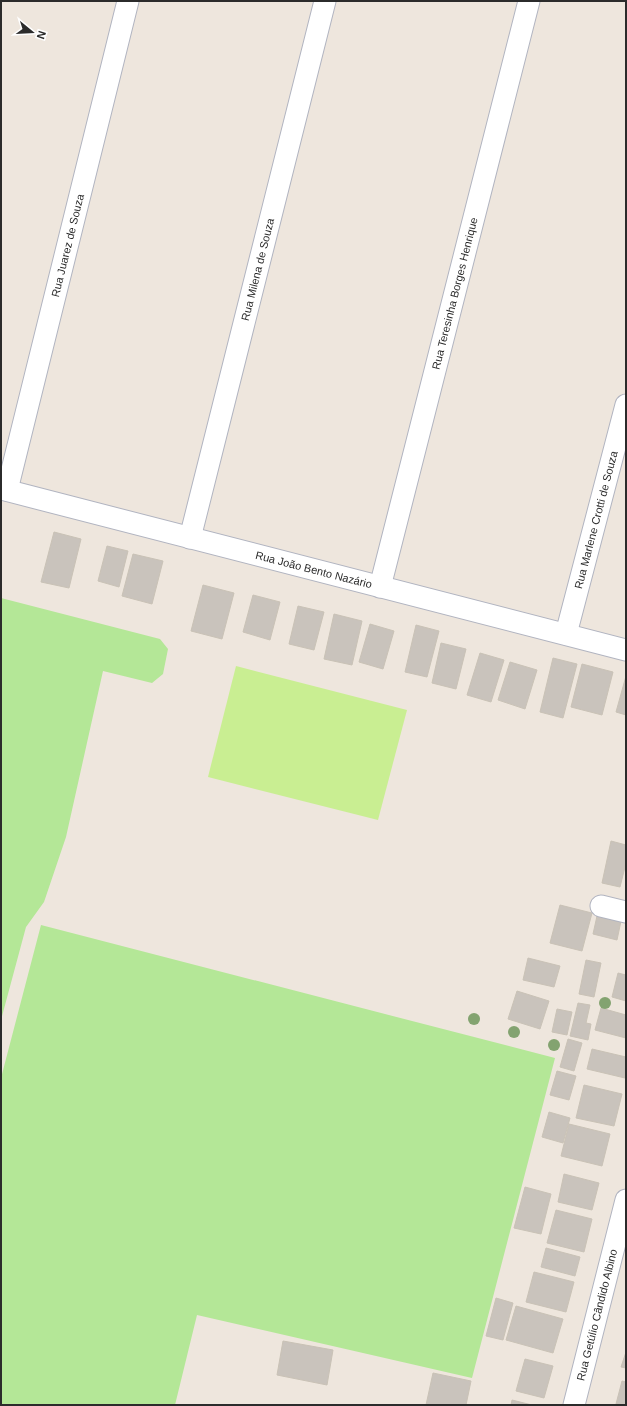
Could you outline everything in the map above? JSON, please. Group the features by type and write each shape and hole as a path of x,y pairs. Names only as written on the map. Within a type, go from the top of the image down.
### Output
{"street":[{"name":"Rua Juarez de Souza","path":"4,490 128,1"},
{"name":"Rua Milena de Souza","path":"190,538 325,1"},
{"name":"Rua Teresinha Borges Henrique","path":"380,587 529,1"},
{"name":"Rua Marlene Crotti de Souza","path":"566,634 626,405"},
{"name":"Rua João Bento Nazário","path":"4,490 626,650"},
{"path":"601,906 626,912"},
{"name":"Rua Getúlio Cândido Albino","path":"574,1405 626,1200"}],"green space":[{"path":"1,598 160,639 168,649 163,674 152,683 103,671 66,837 44,902 26,927 1,1020"},
{"path":"236,666 407,710 378,820 208,777"},
{"path":"41,925 555,1058 472,1378 197,1315 175,1405 1,1405 1,1078"}],"building":[{"path":"54,532 81,539 69,588 41,582"},
{"path":"107,546 128,551 119,587 98,581"},
{"path":"133,554 163,561 152,604 122,596"},
{"path":"203,585 234,593 222,639 191,631"},
{"path":"253,595 280,602 270,640 243,632"},
{"path":"298,606 324,612 314,650 289,644"},
{"path":"334,614 362,621 352,665 324,659"},
{"path":"370,624 394,631 383,669 359,662"},
{"path":"416,625 439,631 427,677 405,672"},
{"path":"441,643 466,649 456,689 432,683"},
{"path":"480,653 504,660 491,702 467,695"},
{"path":"553,658 577,664 563,718 540,712"},
{"path":"510,662 537,670 525,709 498,700"},
{"path":"582,664 613,672 602,715 571,707"},
{"path":"626,676 626,715 616,712"},
{"path":"611,841 626,845 626,863 620,887 602,883"},
{"path":"560,905 592,913 582,951 550,943"},
{"path":"597,916 621,921 617,940 593,934"},
{"path":"528,958 560,966 554,987 523,980"},
{"path":"586,960 601,963 594,997 579,994"},
{"path":"618,973 626,975 626,1001 612,997"},
{"path":"517,991 549,1001 540,1029 508,1019"},
{"path":"578,1003 590,1005 586,1023 591,1024 588,1040 570,1036"},
{"path":"601,1008 626,1015 626,1038 595,1030"},
{"path":"557,1009 572,1012 567,1035 552,1032"},
{"path":"568,1039 582,1043 574,1071 560,1067"},
{"path":"592,1049 626,1057 625,1078 587,1069"},
{"path":"557,1071 576,1076 569,1100 550,1095"},
{"path":"584,1085 622,1094 614,1126 576,1118"},
{"path":"549,1112 570,1118 563,1143 542,1137"},
{"path":"569,1124 610,1134 602,1166 561,1156"},
{"path":"564,1174 599,1183 592,1210 558,1202"},
{"path":"525,1187 551,1194 541,1234 514,1228"},
{"path":"556,1210 592,1219 584,1252 547,1243"},
{"path":"546,1248 580,1257 575,1276 541,1267"},
{"path":"534,1272 574,1282 566,1312 526,1302"},
{"path":"496,1298 513,1303 503,1340 486,1336"},
{"path":"516,1306 563,1319 553,1353 506,1340"},
{"path":"283,1341 333,1350 327,1385 277,1375"},
{"path":"626,1352 626,1368 621,1367"},
{"path":"525,1359 553,1366 544,1398 516,1391"},
{"path":"433,1373 471,1381 466,1405 426,1405"},
{"path":"622,1381 626,1382 626,1405 616,1404"},
{"path":"512,1400 532,1405 511,1405"}]}
